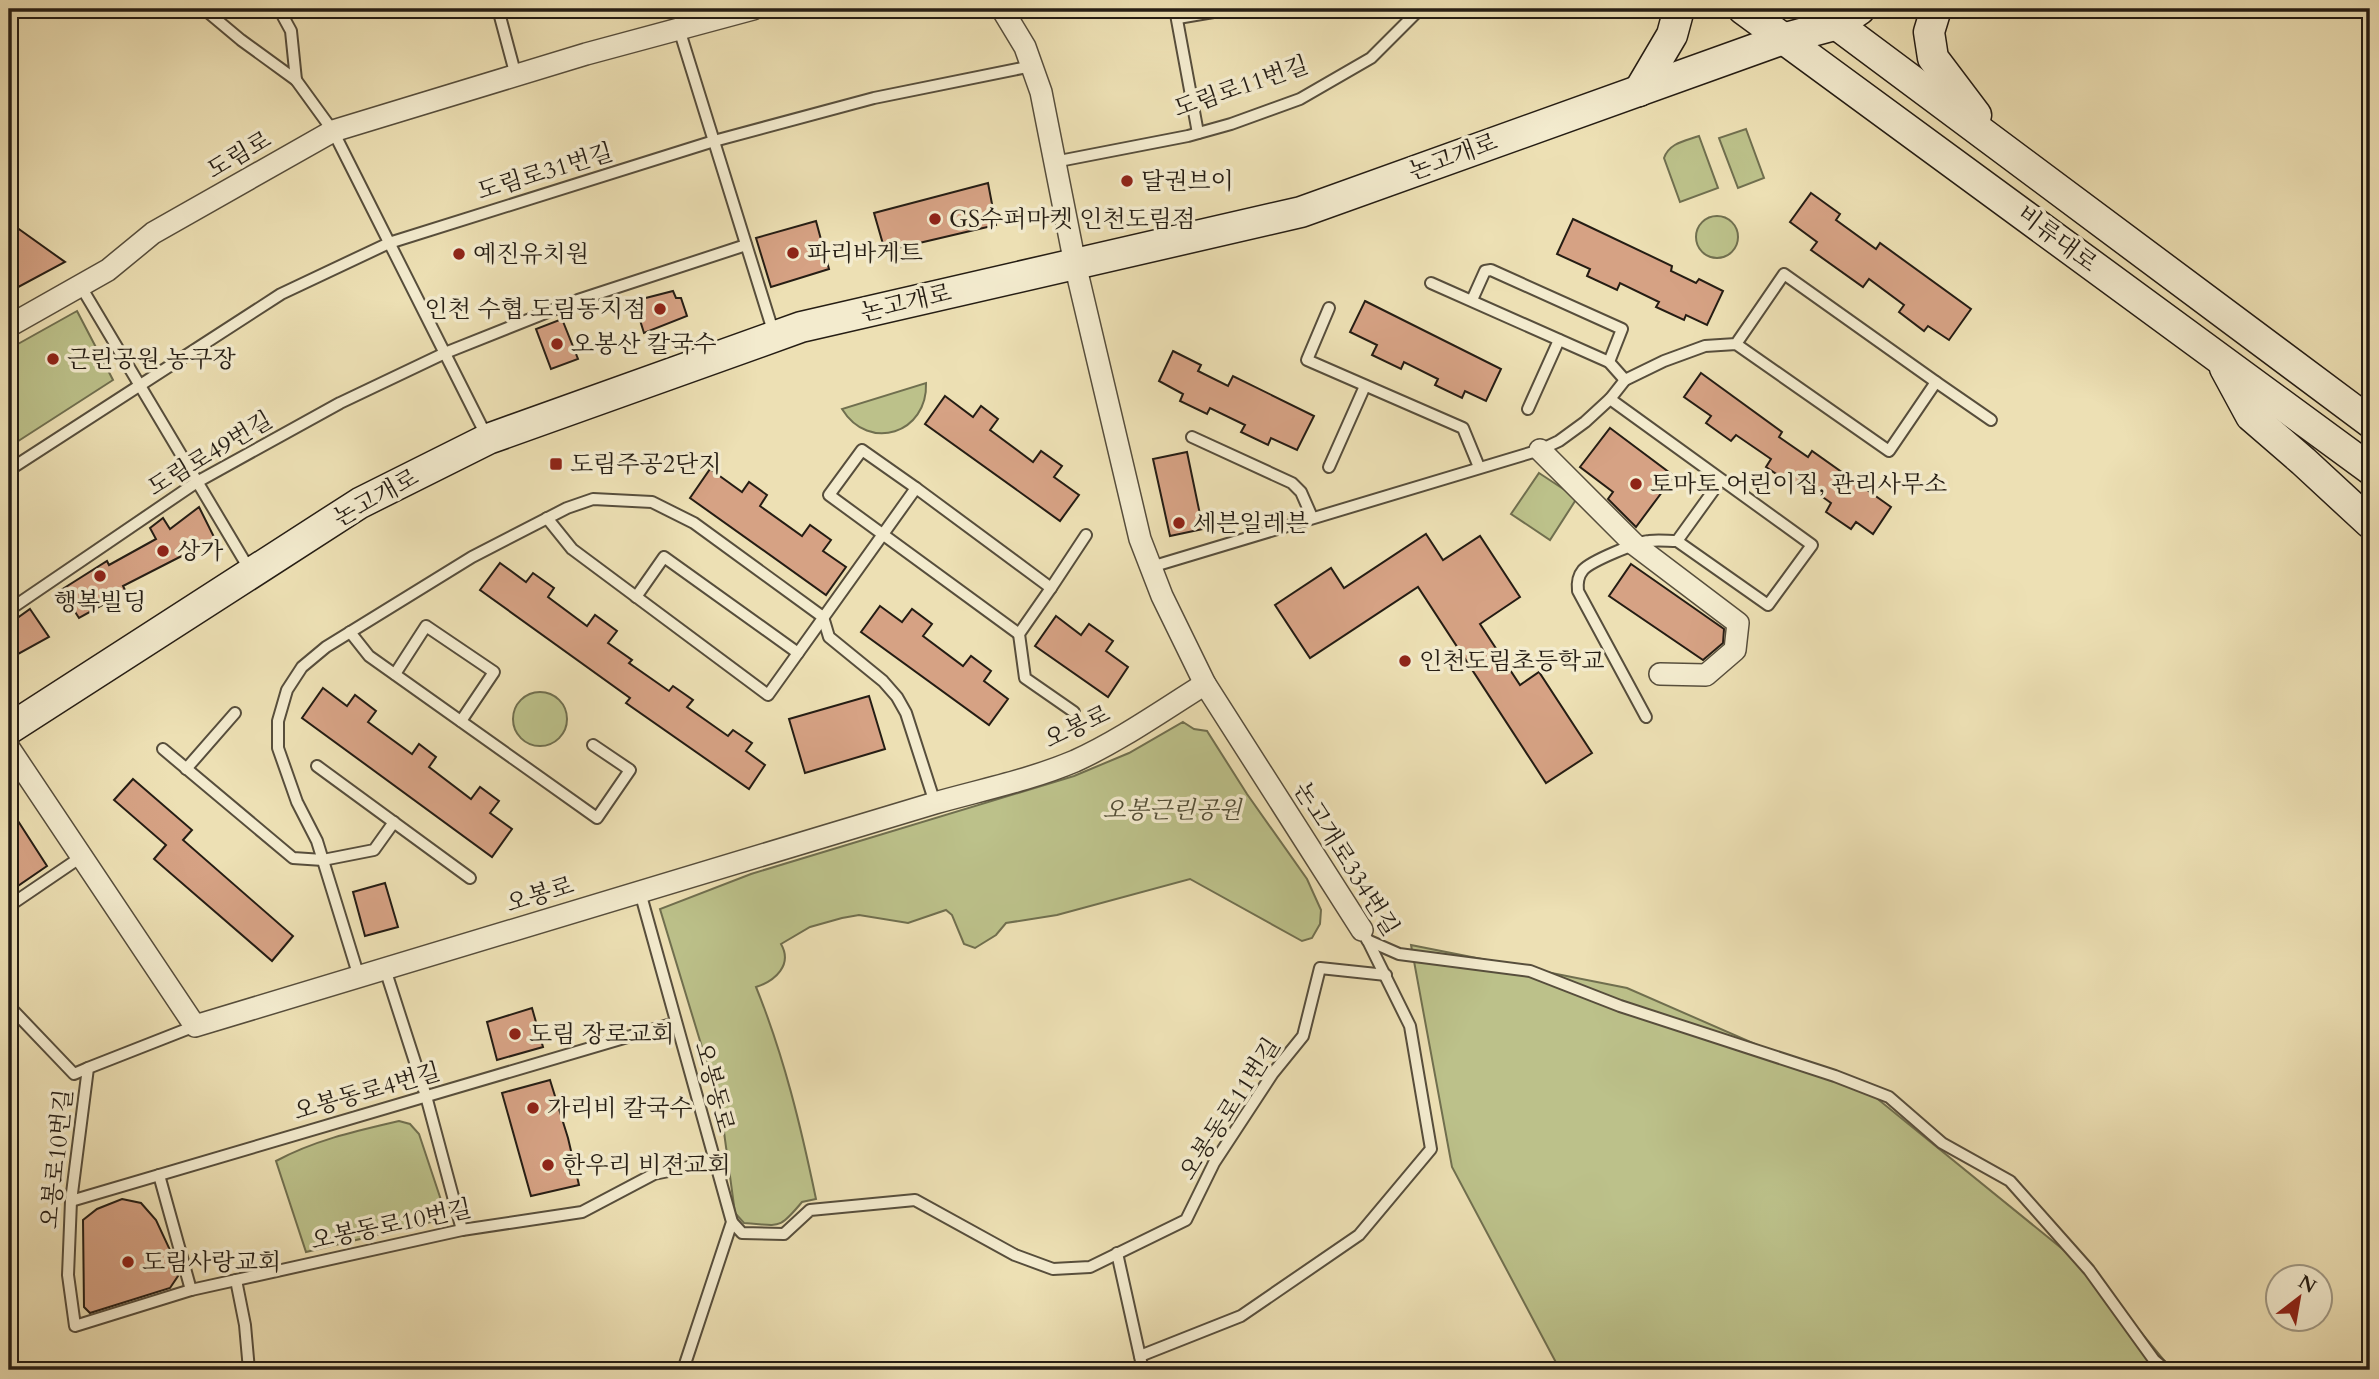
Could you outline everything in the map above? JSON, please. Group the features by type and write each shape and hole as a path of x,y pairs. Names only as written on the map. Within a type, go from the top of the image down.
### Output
{"main road":[{"path":"1639,91 1672,34 1679,9"},
{"name":"비류대로","path":"1744,9 2370,469"},
{"path":"1936,9 1929,32 1933,58 1997,144"},
{"name":"논고개로","path":"9,729 360,503 488,439 801,327 1301,212 1786,38 1838,14"},
{"name":"비류대로","path":"1838,14 1997,144 2370,422"},
{"path":"2221,362 2251,416 2370,523"},
{"path":"2339,400 2370,414"},
{"path":"2316,431 2370,488"}],"street":[{"name":"도림로","path":"9,326 108,270 153,233 333,131 753,9"},
{"path":"1002,9 1025,47 1041,92 1075,264"},
{"name":"논고개로334번길","path":"1075,264 1140,539 1161,596 1205,684 1365,935"},
{"path":"1540,450 1635,545 1738,623 1735,650 1706,675 1660,674"},
{"name":"오봉로","path":"195,1026 935,803 1030,777 1075,761 1127,733 1205,684"},
{"path":"9,748 195,1026"}],"lane":[{"path":"204,9 296,80 333,131 488,439"},
{"path":"279,9 291,31 296,80"},
{"path":"499,9 516,76"},
{"path":"1198,133 1176,13 1231,9"},
{"name":"도림로11번길","path":"1054,162 1198,133 1300,99 1371,58 1420,9"},
{"path":"679,29 775,337"},
{"name":"도림로31번길","path":"389,243 714,141 874,98 1032,66"},
{"path":"9,470 281,294 389,243"},
{"path":"445,354 578,300 746,245"},
{"path":"1472,300 1485,271 1491,270 1622,329 1609,362"},
{"path":"1736,344 1784,274 1991,420"},
{"path":"1431,283 1609,362 1625,380"},
{"path":"80,285 251,572"},
{"path":"1329,308 1307,360 1463,428 1479,467"},
{"path":"1528,409 1559,340"},
{"path":"1150,567 1540,450 1568,435 1610,399 1625,380 1664,361 1705,346 1736,344 1889,452 1936,382"},
{"name":"도림로49번길","path":"9,610 197,482 340,403 445,354"},
{"path":"1329,467 1365,386"},
{"path":"1610,399 1812,545 1768,605 1677,541 1647,541 1586,567 1579,576 1578,591 1646,717"},
{"path":"1192,437 1292,483 1301,492 1312,517"},
{"path":"1019,634 829,495 862,450 1051,588"},
{"path":"1677,541 1721,480"},
{"path":"547,519 572,549 768,695 916,488"},
{"path":"359,977 317,841 297,802 278,748 278,721 287,690 302,667 350,632 472,557 567,508 593,499 652,502 694,523 824,617 828,637 883,681 897,697 906,713 935,803"},
{"path":"1074,712 1025,678 1019,634 1086,535"},
{"path":"636,597 664,556 797,653"},
{"path":"396,674 426,626 494,672 461,721"},
{"path":"350,632 369,656 597,818 630,770 593,745"},
{"path":"186,769 235,713"},
{"path":"163,750 293,858 323,860 374,850 394,822"},
{"path":"317,766 470,877"},
{"path":"9,906 82,857"},
{"name":"오봉동로","path":"639,892 732,1222"},
{"path":"1365,935 1399,954 1530,971 1620,1006 1835,1076 1889,1097 1942,1143 2010,1181 2089,1270 2154,1360 2166,1370"},
{"name":"논고개로334번길","path":"1140,1356 1241,1315 1360,1235 1431,1149 1410,1026 1365,935"},
{"name":"오봉동로11번길","path":"732,1222 742,1233 784,1234 810,1210 915,1200 1015,1255 1053,1269 1090,1267 1186,1220 1214,1163 1273,1073 1303,1036 1320,968 1386,975"},
{"path":"385,969 426,1096 462,1230"},
{"path":"9,1006 74,1074 88,1068"},
{"name":"오봉동로4번길","path":"71,1201 675,1023"},
{"name":"오봉로10번길","path":"75,1326 68,1275 71,1201 88,1068 195,1026"},
{"name":"오봉동로10번길","path":"75,1326 191,1290 462,1230 582,1212 654,1174 713,1161"},
{"path":"159,1175 191,1290"},
{"path":"683,1370 732,1222"},
{"path":"1118,1253 1143,1370"},
{"path":"236,1280 245,1325 249,1370"}],"green space":[{"path":"1746,129 1764,178 1738,188 1719,138"},
{"path":"1699,136 1718,188 1680,202 1664,158 1674,146"},
{"path":"1717,216 1732,222 1738,237 1732,252 1717,258 1702,252 1696,237 1702,222"},
{"path":"77,311 113,380 9,447 9,349"},
{"path":"926,383 924,400 918,414 907,425 895,431 867,431 853,423 842,409"},
{"path":"1539,473 1577,498 1550,540 1511,514"},
{"path":"540,692 559,700 567,719 559,738 540,746 521,738 513,719 521,700"},
{"name":"오봉근린공원","path":"1183,722 1194,729 1207,731 1247,794 1307,879 1321,910 1320,924 1312,938 1302,941 1190,879 1057,915 1006,923 996,935 975,948 964,944 952,915 946,910 908,923 859,915 810,927 781,944 785,959 780,971 770,981 756,987 791,1092 816,1199 802,1202 788,1218 778,1224 744,1223 735,1213 721,1110 660,909 751,874 1074,776 1129,753"},
{"path":"1411,945 1627,988 1874,1096 2092,1273 2172,1370 1560,1370 1452,1167"},
{"path":"399,1121 410,1124 419,1134 442,1203 440,1213 431,1222 306,1252 276,1161 321,1142"}],"building":[{"name":"GS수퍼마켓 인천도림점","path":"988,183 996,225 885,251 874,213"},
{"path":"1811,193 1840,214 1836,220 1876,249 1880,243 1971,309 1949,340 1928,326 1924,331 1899,312 1904,305 1869,279 1863,287 1811,250 1817,242 1790,222"},
{"path":"1573,219 1672,266 1671,271 1696,283 1699,279 1723,291 1707,325 1686,315 1684,320 1656,307 1659,302 1620,283 1617,290 1587,276 1590,269 1557,254"},
{"name":"파리바게트","path":"816,221 829,269 771,287 756,238"},
{"path":"9,222 65,262 9,292"},
{"name":"인천 수협 도림동지점","path":"673,291 676,298 681,298 687,316 644,333 634,301"},
{"path":"1365,301 1501,369 1486,401 1465,391 1462,398 1435,385 1438,379 1404,362 1401,369 1372,355 1377,345 1350,332"},
{"name":"오봉산 칼국수","path":"562,319 578,359 551,369 536,329"},
{"path":"1173,351 1201,365 1198,371 1228,386 1233,376 1314,416 1297,450 1271,438 1268,445 1241,432 1245,425 1210,408 1207,414 1180,401 1183,394 1159,381"},
{"path":"1701,373 1782,432 1779,437 1808,457 1812,451 1891,507 1873,534 1856,522 1851,529 1826,512 1831,503 1799,480 1794,486 1766,467 1771,459 1736,435 1731,441 1706,423 1711,416 1684,397"},
{"path":"945,396 973,417 981,406 998,419 990,430 1033,462 1041,451 1062,466 1054,477 1079,495 1060,521 925,424"},
{"name":"토마토 어린이집, 관리사무소","path":"1610,428 1674,476 1636,527 1608,499 1613,492 1580,467"},
{"path":"1187,452 1203,529 1170,536 1153,459"},
{"path":"710,469 742,492 749,482 767,495 760,506 802,536 810,525 831,540 823,551 846,567 826,595 690,498"},
{"name":"상가","path":"199,507 215,539 123,586 126,592 79,618 61,590 107,561 109,565 156,539 150,528 163,518 170,529"},
{"path":"1426,534 1443,560 1480,536 1520,597 1480,624 1520,685 1539,672 1592,753 1546,783 1418,587 1310,658 1275,605 1331,568 1344,588"},
{"path":"500,563 526,582 533,573 554,588 548,597 587,626 595,615 617,631 608,643 632,660 629,663 669,691 673,686 693,700 687,707 728,736 733,730 752,743 746,751 765,765 749,789 626,703 630,698 480,590"},
{"path":"1631,564 1724,629 1723,643 1703,660 1609,596"},
{"path":"880,606 902,622 912,609 932,624 923,636 963,666 971,656 991,671 984,681 1008,699 989,725 861,632"},
{"path":"30,609 49,637 9,659 9,624"},
{"path":"1056,616 1081,635 1089,624 1113,641 1106,651 1128,667 1108,697 1035,646"},
{"path":"323,688 347,706 355,695 376,711 368,722 412,754 419,744 436,757 429,767 471,799 480,787 499,801 490,813 512,829 492,857 302,718"},
{"path":"869,696 885,749 805,773 789,719"},
{"path":"133,779 192,830 183,840 293,936 272,961 154,859 166,845 114,800"},
{"path":"9,807 47,866 9,892"},
{"path":"385,883 398,927 365,936 353,892"},
{"name":"도림 장로교회","path":"532,1008 543,1047 497,1060 487,1022"},
{"path":"550,1080 579,1185 531,1196 502,1093"},
{"name":"도림사랑교회","path":"122,1199 141,1203 156,1220 178,1276 170,1288 90,1313 84,1307 83,1220 97,1209"}],"place":[{"name":"달권브이","path":"1127,181"},
{"name":"GS수퍼마켓 인천도림점","path":"935,219"},
{"name":"파리바게트","path":"793,253"},
{"name":"예진유치원","path":"459,254"},
{"name":"인천 수협 도림동지점","path":"660,309"},
{"name":"오봉산 칼국수","path":"557,344"},
{"name":"근린공원 농구장","path":"53,359"},
{"name":"도림주공2단지","path":"556,464"},
{"name":"토마토 어린이집, 관리사무소","path":"1636,484"},
{"name":"세븐일레븐","path":"1179,523"},
{"name":"상가","path":"163,551"},
{"name":"행복빌딩","path":"100,576"},
{"name":"인천도림초등학교","path":"1405,661"},
{"name":"도림 장로교회","path":"515,1034"},
{"name":"가리비 칼국수","path":"533,1108"},
{"name":"한우리 비젼교회","path":"548,1165"},
{"name":"도림사랑교회","path":"128,1262"}]}
